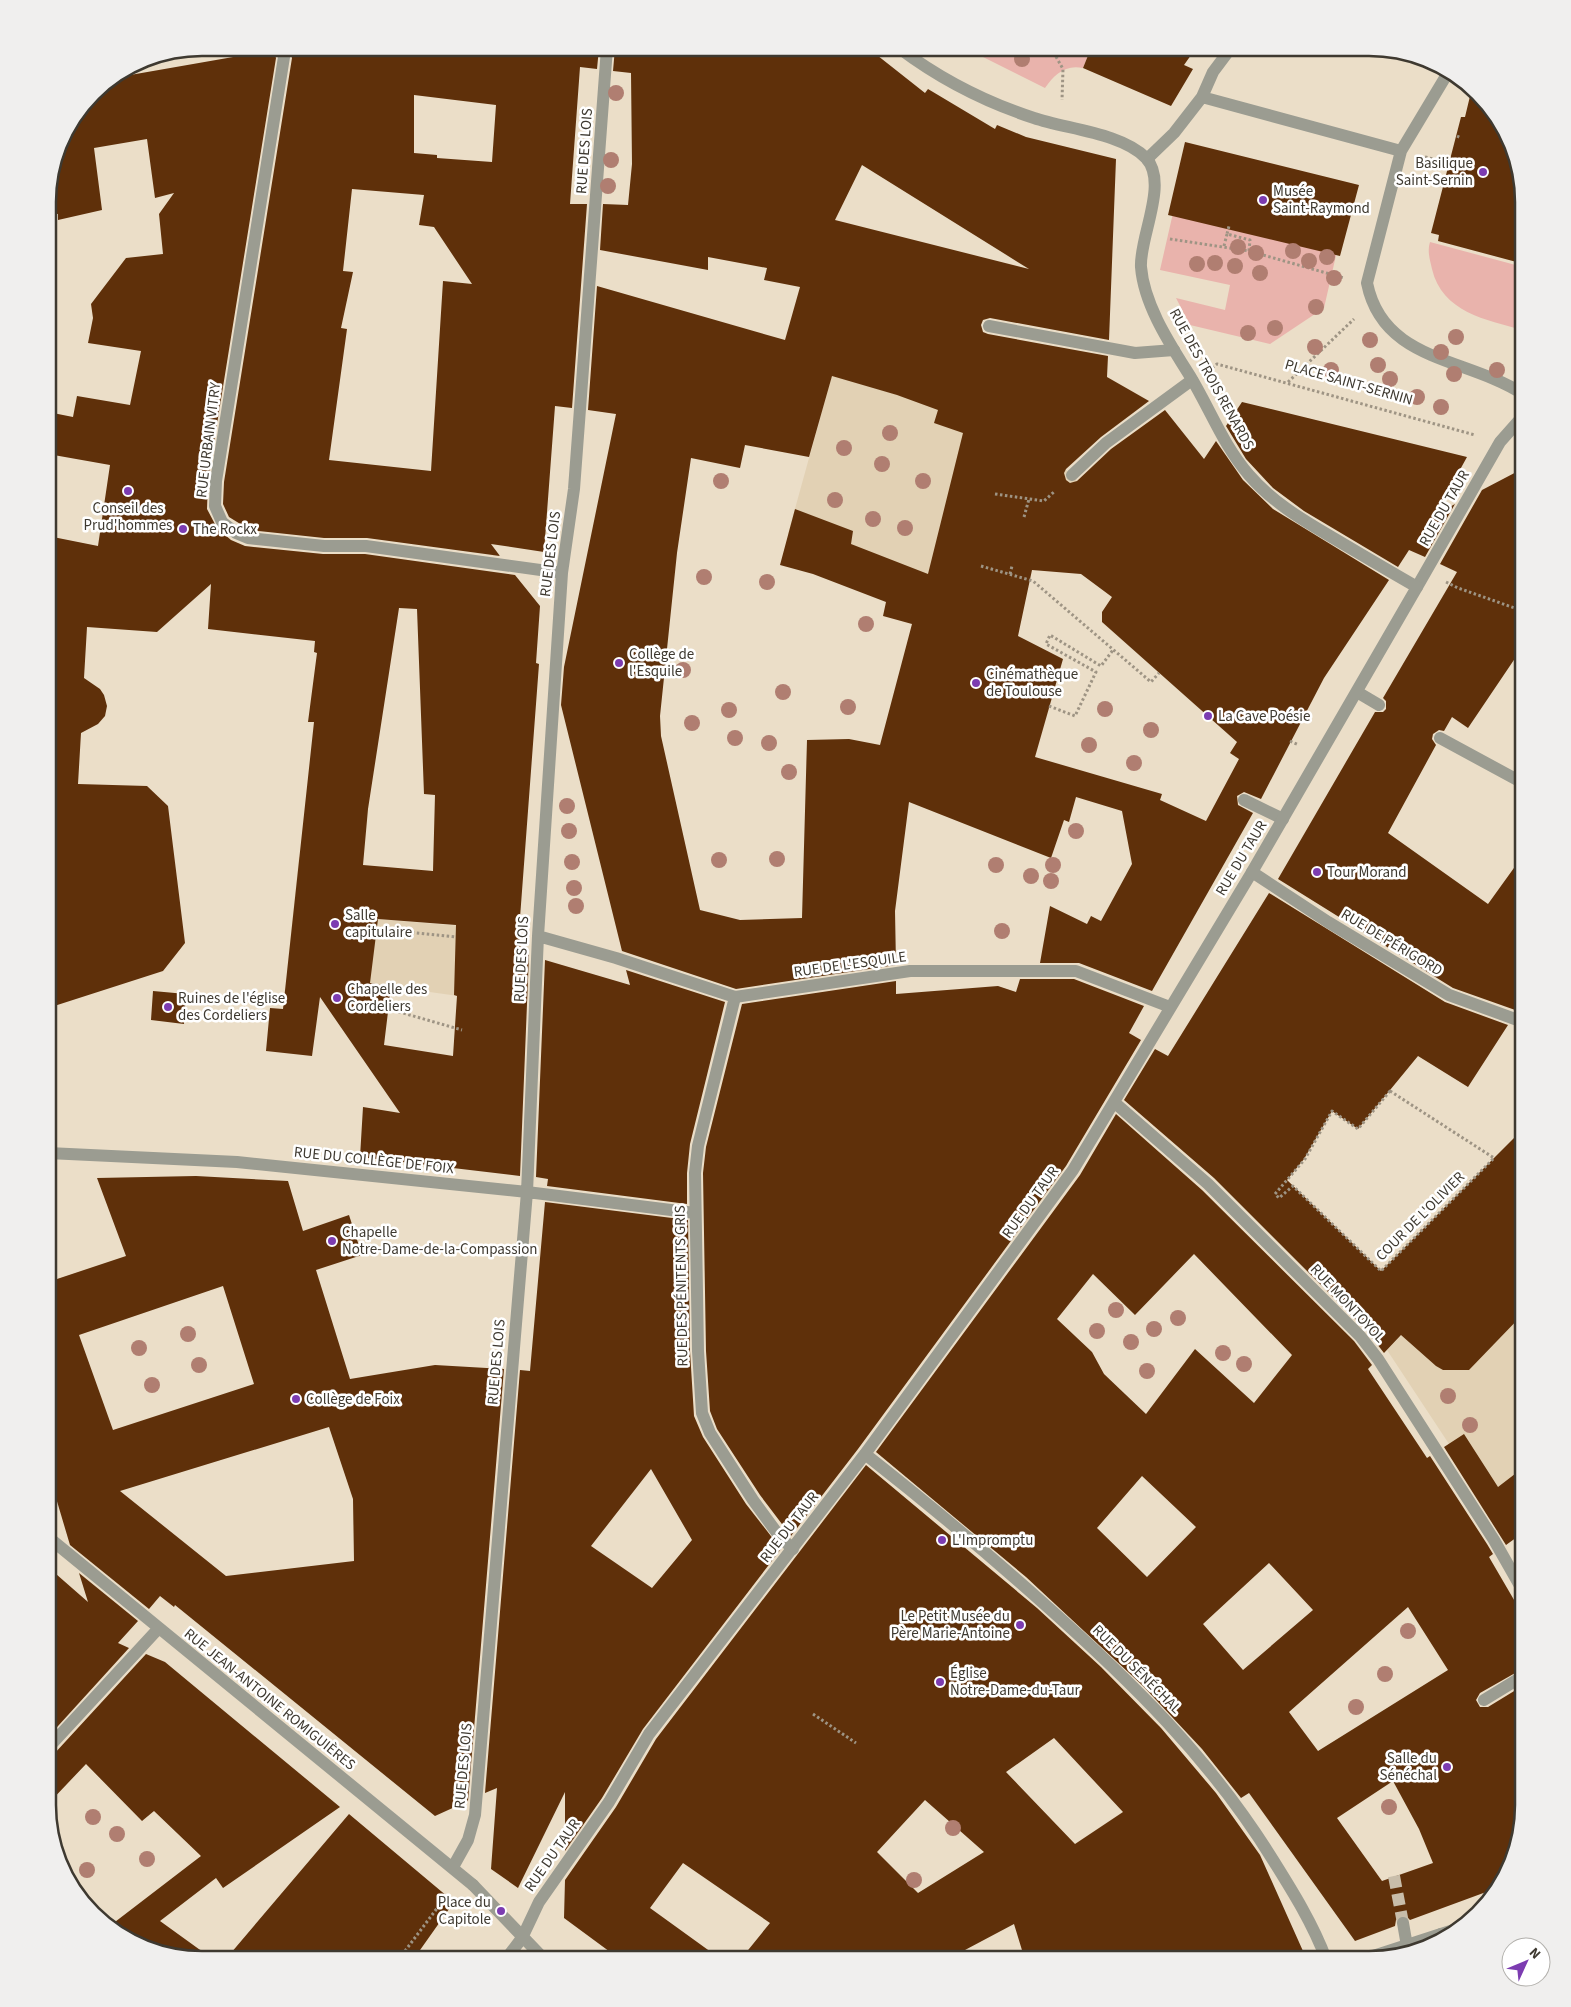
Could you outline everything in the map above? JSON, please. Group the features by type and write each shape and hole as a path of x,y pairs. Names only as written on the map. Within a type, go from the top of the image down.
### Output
{"street":[{"name":"RUE URBAIN VITRY","path":"284,56 216,481 215,506 222,522 236,533 248,538 324,546 366,546 562,573"},
{"name":"RUE DES LOIS","path":"453,1867 468,1840 475,1815 527,1192 538,936 562,573 574,489 580,422 606,56"},
{"path":"910,57 984,99 1041,120 1112,139 1128,146 1147,159 1174,133 1202,97 1213,72 1224,57"},
{"path":"1445,78 1400,151 1367,283 1371,303 1384,324 1405,343 1515,390"},
{"path":"1202,97 1400,151"},
{"name":"RUE DES TROIS RENARDS","path":"1147,159 1154,175 1153,197 1141,265 1145,291 1174,350 1227,446 1248,475 1271,498 1291,513 1417,587"},
{"path":"989,326 1135,352 1174,350"},
{"path":"1072,475 1106,443 1192,380"},
{"name":"RUE DU TAUR","path":"513,1951 522,1938 538,1902 609,1802 648,1734 866,1454 1073,1170 1284,819 1500,442 1515,426"},
{"path":"1357,692 1379,705"},
{"path":"1440,738 1515,778"},
{"path":"1244,800 1284,819"},
{"name":"RUE DE PÉRIGORD","path":"1252,872 1328,922 1449,995 1515,1019"},
{"name":"RUE DE L'ESQUILE","path":"538,936 616,958 735,997 910,971 1076,972 1170,1007"},
{"name":"RUE DES PÉNITENTS GRIS","path":"735,997 698,1146 695,1213 698,1352 702,1413 710,1432 753,1500 780,1537 793,1550"},
{"name":"RUE MONTOYOL","path":"1115,1103 1208,1184 1360,1336 1378,1359 1515,1576"},
{"name":"RUE DU COLLÈGE DE FOIX","path":"56,1153 237,1162 527,1192 695,1213"},
{"name":"RUE DU SÉNÉCHAL","path":"866,1454 951,1523 1072,1628 1146,1698 1199,1756 1253,1827 1309,1920 1322,1951"},
{"name":"RUE JEAN-ANTOINE ROMIGUIÈRES","path":"56,1544 158,1629 453,1867 473,1885 522,1938"},
{"path":"56,1739 158,1629"},
{"path":"1484,1700 1515,1681"},
{"path":"1403,1923 1407,1946 1426,1940"},
{"path":"522,1938 535,1951"}],"path":[{"path":"1056,57 1063,69 1062,100"},
{"path":"1224,246 1229,226"},
{"path":"1227,234 1250,240 1249,251"},
{"path":"1167,238 1249,251 1331,275 1367,283"},
{"path":"1288,382 1371,303"},
{"name":"PLACE SAINT-SERNIN","path":"1192,380 1217,364 1288,382 1500,442"},
{"path":"995,494 1044,501 1072,475"},
{"path":"1024,517 1029,499"},
{"path":"981,566 1032,581 1151,682 1160,673"},
{"path":"1010,574 1012,566"},
{"path":"1458,588 1515,608"},
{"path":"1049,706 1075,716 1096,672 1046,644 1050,635 1101,666 1113,650"},
{"path":"377,929 456,937"},
{"path":"389,1009 462,1030"},
{"name":"COUR DE L'OLIVIER","path":"1390,1091 1494,1158 1381,1271 1293,1186 1279,1198 1275,1194 1304,1159 1332,1111 1358,1129 1390,1091"},
{"path":"813,1714 856,1743"},
{"path":"406,1951 447,1896"}],"shaded area":[{"path":"982,57 1087,57 1083,68 1065,69 1052,79 1045,88"},
{"path":"1173,213 1337,251 1324,308 1270,344 1190,325 1176,298 1225,310 1230,285 1160,270"},
{"path":"1430,242 1515,265 1515,328 1481,318 1455,305 1437,284 1432,269"},
{"path":"832,375 1010,429 1005,458 1066,470 1077,480 1036,521 972,612 891,581 788,534"},
{"path":"299,857 378,919 520,931 515,1004 287,972"},
{"path":"1515,1219 1515,1492 1484,1497 1387,1350"}],"building":[{"path":"239,56 275,56 208,480 207,509 217,528 231,540 245,546 323,554 365,554 515,575 540,606 536,663 539,664 519,931 521,953 529,955 520,1176 360,1157 363,1107 400,1113 320,997 312,1056 266,1051 270,1008 283,1009 314,722 308,722 317,653 314,652 315,641 208,629 211,584 157,632 87,627 84,678 100,689 107,706 105,716 98,724 81,733 78,784 147,786 168,806 185,943 163,971 56,1005 57,538 98,546 110,465 57,456 57,414 73,417 77,396 130,405 141,351 88,343 93,318 91,304 126,258 163,254 159,214 174,193 155,198 147,139 94,148 102,210 58,220 57,183 67,146 86,113 106,92 121,81 131,75","holes":["399,608 417,609 424,794 435,795 433,871 363,865 368,809","378,919 456,925 454,995 457,996 453,1056 384,1045 391,987 370,983"]},
{"path":"291,56 598,56 597,69 580,67 570,204 587,204 572,408 555,406 544,552 491,544 500,556 367,538 324,538 250,530 229,517 223,504 224,482","holes":["414,95 496,105 492,162 437,158 437,155 414,153","352,189 424,195 419,225 434,227 472,284 443,281 431,471 329,460 347,329 341,328 353,272 343,271"]},
{"path":"614,56 879,57 925,93 928,89 995,129 997,125 1026,137 1116,159 1109,340 990,318 983,320 981,325 983,332 988,334 1108,356 1107,377 1149,401 1101,437 1066,469 1064,473 1066,480 1070,483 1077,481 1111,449 1165,410 1204,459 1216,441 1243,480 1273,509 1389,580 1324,678 1261,799 1244,792 1237,796 1238,805 1253,813 1152,991 1079,963 1040,963 1050,906 1087,924 1091,916 1101,921 1132,864 1122,811 1076,797 1069,822 1064,820 1051,858 909,802 895,911 896,965 736,989 622,951 561,705 564,667 616,414 588,410 597,286 785,340 800,287 764,280 767,268 708,257 708,270 600,250 603,204 628,205 632,164 631,73 613,71","holes":["862,165 1029,269 835,220","832,376 897,395 938,410 934,423 963,433 928,574 851,544 853,531 795,509 780,565 813,574 886,602 883,616 912,624 880,745 849,739 807,740 802,918 740,920 700,910 661,736 660,716 677,553 691,458 740,468 745,445 809,457","1032,570 1081,574 1112,597 1102,612 1102,622 1237,742 1230,753 1239,759 1206,821 1160,800 1162,794 1035,757 1063,659 1018,636"]},
{"path":"1087,57 1190,57 1184,65 1193,69 1171,106 1083,68"},
{"name":"Basilique Saint-Sernin","path":"1470,97 1490,121 1504,146 1514,183 1515,262 1438,241 1439,235 1431,233 1461,117 1465,117"},
{"name":"Musée Saint-Raymond","path":"1185,142 1359,185 1340,256 1168,215"},
{"path":"1242,402 1467,457 1435,515 1455,504 1425,557 1409,550 1398,567 1304,511 1273,488 1246,459 1226,426"},
{"path":"1515,473 1515,658 1468,728 1452,717 1444,731 1439,730 1433,734 1432,739 1436,745 1388,833 1488,904 1515,866 1515,1010 1453,988 1278,879 1375,712 1383,712 1386,709 1386,701 1383,698 1457,572 1440,564 1482,490"},
{"path":"1269,893 1445,1002 1508,1025 1468,1087 1418,1056 1358,1129 1332,1111 1304,1159 1287,1180 1381,1271 1515,1137 1515,1322 1469,1370 1443,1370 1401,1335 1384,1353 1366,1330 1214,1178 1124,1100 1155,1049 1168,1056"},
{"path":"545,960 630,985 626,970 725,1002 690,1144 687,1173 687,1204 547,1186 548,1179 536,1177"},
{"path":"1020,979 1074,979 1144,1006 1129,1033 1141,1040 1066,1166 858,1449 791,1536 760,1495 717,1429 710,1411 706,1351 703,1173 706,1147 742,1004 896,981 896,994 998,986 1016,992"},
{"name":"Ruines de l'église des Cordeliers","path":"153,991 186,994 184,1024 151,1020"},
{"path":"1116,1114 1202,1190 1354,1341 1372,1365 1368,1369 1427,1458 1430,1456 1493,1554 1489,1557 1515,1602 1515,1673 1480,1693 1476,1700 1480,1707 1488,1707 1515,1690 1515,1805 1510,1843 1504,1861 1490,1886 1485,1892 1410,1920 1406,1916 1401,1915 1396,1920 1395,1926 1355,1941 1249,1793 1241,1798 1202,1749 1143,1686 1026,1577 876,1452 1080,1175","holes":["1194,1254 1292,1355 1254,1403 1195,1349 1146,1414 1104,1374 1092,1352 1057,1319 1093,1274 1135,1315","1142,1476 1196,1527 1147,1577 1097,1528","1269,1563 1313,1610 1243,1670 1203,1624","1408,1607 1448,1670 1318,1751 1289,1712","1393,1781 1419,1829 1433,1863 1382,1881 1337,1818"]},
{"path":"196,1176 288,1181 303,1231 349,1215 362,1255 316,1270 350,1379 435,1365 504,1369 468,1801 435,1816 175,1605 174,1607 160,1596 149,1609 70,1545 56,1499 56,1279 126,1256 97,1178","holes":["223,1286 254,1384 113,1430 79,1335","329,1427 353,1499 354,1561 226,1576 120,1491"]},
{"path":"545,1202 688,1220 690,1351 694,1416 703,1437 746,1504 781,1549 643,1729 602,1798 565,1851 565,1792 518,1888 491,1869 497,1788 485,1793 520,1370 530,1371","holes":["651,1469 692,1540 652,1588 591,1546"]},
{"path":"1464,1434 1498,1487 1515,1474 1515,1538 1506,1545 1444,1447"},
{"path":"866,1465 1037,1608 1101,1667 1161,1728 1216,1793 1260,1855 1303,1951 1022,1951 1014,1924 965,1951 747,1951 770,1923 683,1863 650,1908 710,1951 609,1951 564,1918 565,1880 616,1807 656,1739","holes":["1054,1738 1123,1812 1075,1844 1006,1772","925,1800 984,1852 918,1893 877,1852"]},
{"path":"79,1573 138,1621 118,1643 129,1648 56,1728 56,1574 88,1602"},
{"path":"146,1654 165,1662 340,1807 223,1888 216,1878 160,1921 202,1951 183,1950 146,1940 115,1922 201,1856 154,1811 142,1821 86,1764 56,1796 56,1752"},
{"path":"349,1814 454,1902 419,1951 233,1951"}],"tunnel":[{"path":"1394,1876 1403,1923"}],"place":[{"name":"Basilique Saint-Sernin","path":"1483,172"},
{"name":"Musée Saint-Raymond","path":"1263,200"},
{"name":"Conseil des Prud'hommes","path":"128,491"},
{"name":"The Rockx","path":"183,529"},
{"name":"Collège de l'Esquile","path":"619,663"},
{"name":"Cinémathèque de Toulouse","path":"976,683"},
{"name":"La Cave Poésie","path":"1208,716"},
{"name":"Tour Morand","path":"1317,872"},
{"name":"Salle capitulaire","path":"335,924"},
{"name":"Chapelle des Cordeliers","path":"337,998"},
{"name":"Ruines de l'église des Cordeliers","path":"168,1007"},
{"name":"Chapelle Notre-Dame-de-la-Compassion","path":"332,1241"},
{"name":"Collège de Foix","path":"296,1399"},
{"name":"L'Impromptu","path":"942,1540"},
{"name":"Le Petit Musée du Père Marie-Antoine","path":"1020,1625"},
{"name":"Église Notre-Dame-du-Taur","path":"940,1682"},
{"name":"Salle du Sénéchal","path":"1447,1767"},
{"name":"Place du Capitole","path":"501,1911"}]}
